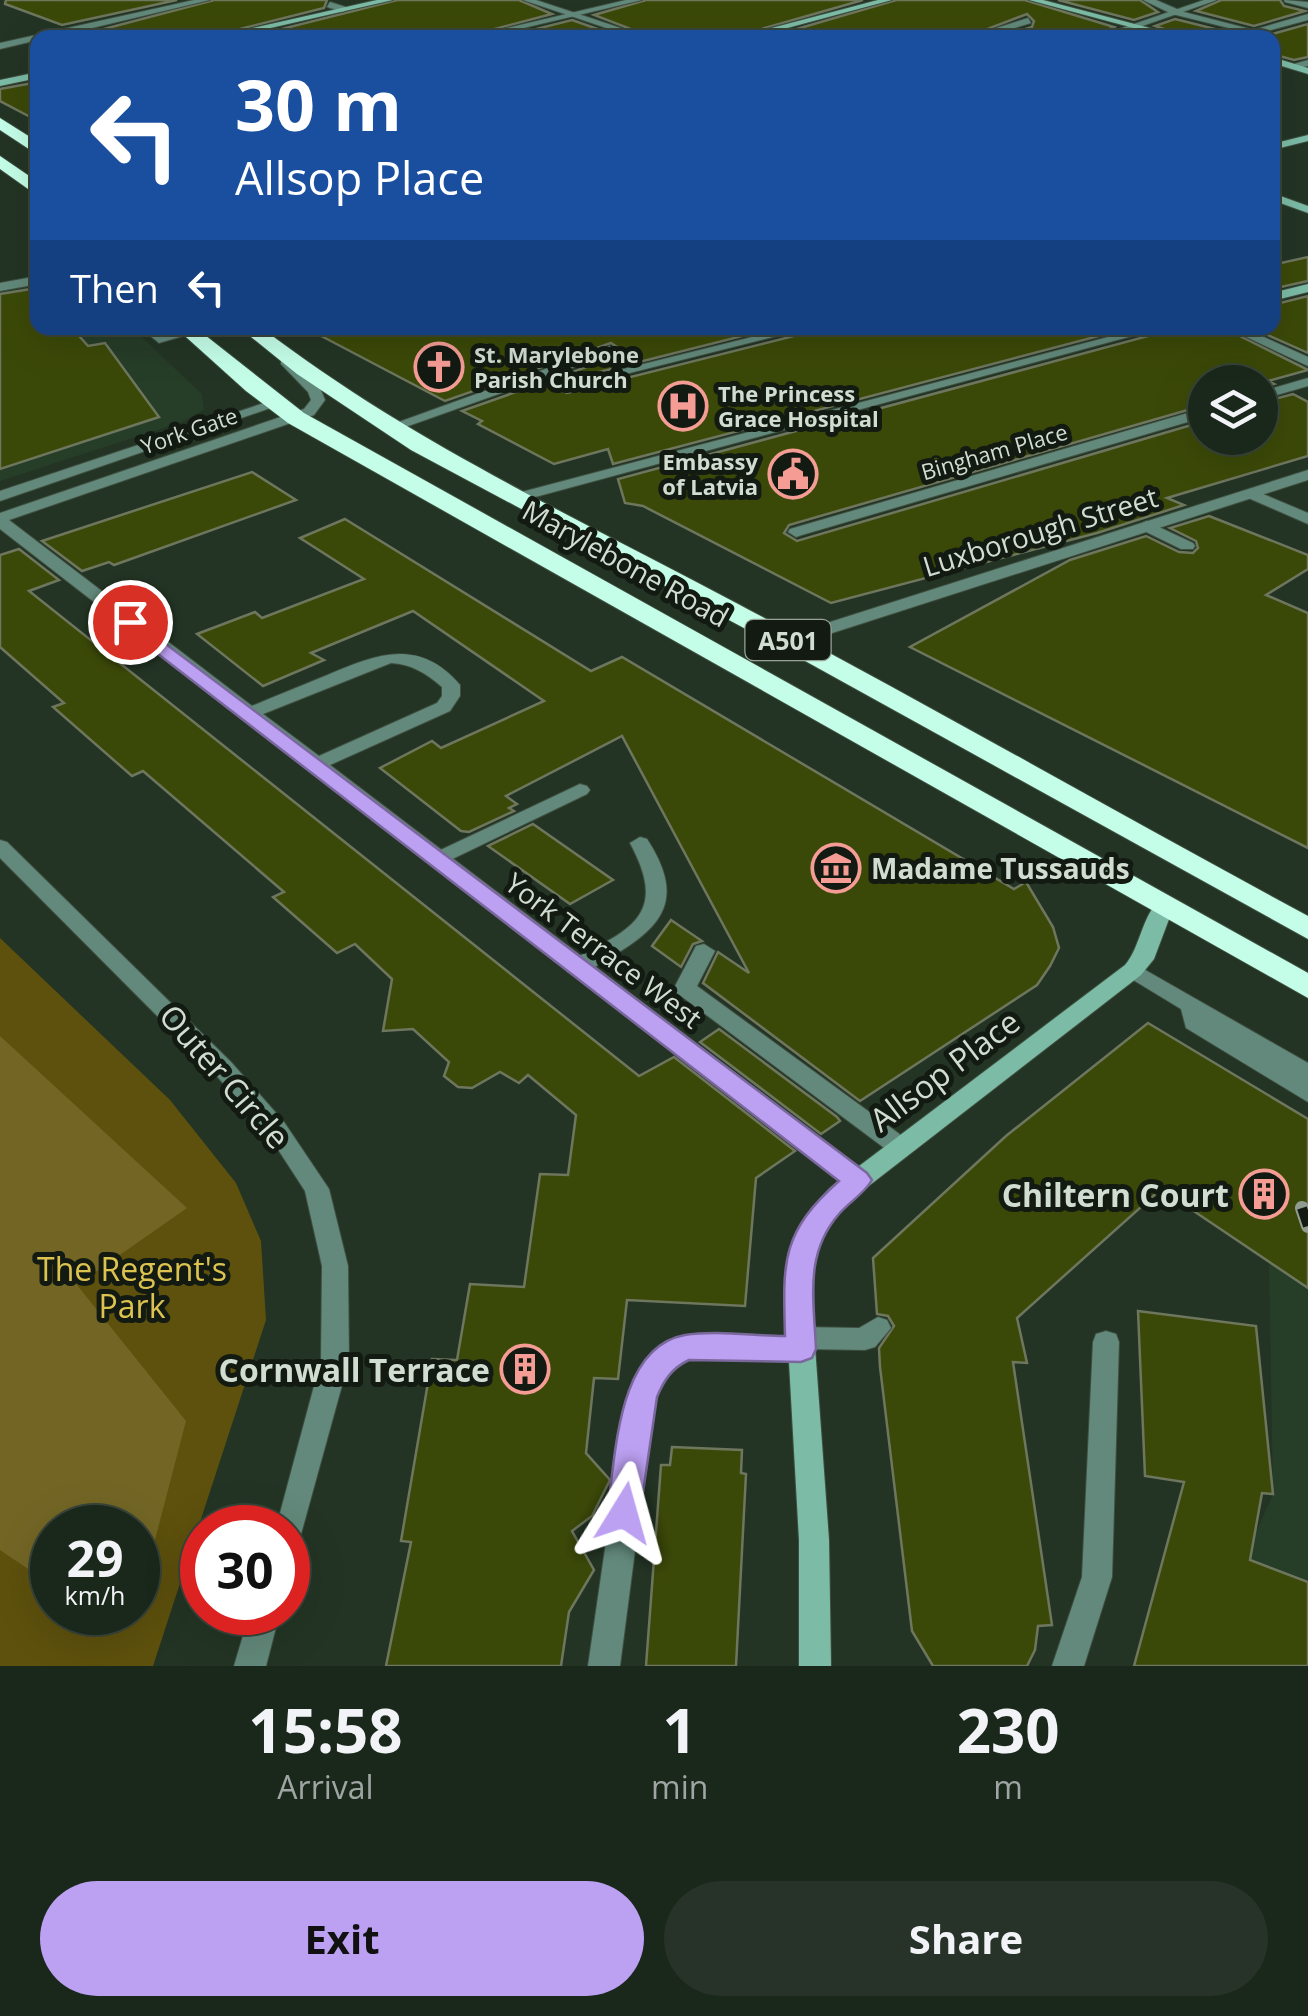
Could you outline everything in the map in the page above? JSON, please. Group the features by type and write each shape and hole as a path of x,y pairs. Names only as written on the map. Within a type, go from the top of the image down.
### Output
{"highway":[{"path":"0,123 30,144"},
{"path":"0,161 30,185"},
{"name":"Marylebone Road","path":"193,335 286,411 1308,987"},
{"name":"Marylebone Road","path":"259,335 357,408 1308,929"}],"street":[{"path":"72,30 206,0"},
{"path":"249,30 388,0"},
{"path":"527,0 622,30"},
{"path":"505,30 638,0"},
{"path":"769,30 888,0"},
{"path":"1033,0 1153,30"},
{"path":"1146,0 1245,30"},
{"path":"1120,30 1213,0"},
{"path":"1288,0 1308,4"},
{"path":"330,5 342,10"},
{"path":"1260,30 1308,17"},
{"path":"1000,30 1028,22"},
{"path":"0,46 30,39"},
{"path":"1292,66 1308,62"},
{"path":"1280,63 1308,71"},
{"path":"0,83 30,77"},
{"path":"1280,145 1308,138"},
{"path":"1280,199 1308,210"},
{"path":"0,287 30,281"},
{"path":"1280,295 1308,288"},
{"path":"566,385 773,335"},
{"path":"519,497 1129,335"},
{"path":"1249,335 1308,362"},
{"path":"272,346 315,391 318,400 314,406 286,411"},
{"path":"392,427 609,350"},
{"path":"1278,391 1308,382"},
{"name":"York Gate","path":"0,496 286,411"},
{"name":"York Gate","path":"0,520 286,411"},
{"name":"Bingham Place","path":"796,532 1188,417"},
{"name":"Luxborough Street","path":"788,641 1308,475"},
{"path":"1250,494 1308,519"},
{"name":"York Terrace West","path":"0,520 576,967 858,1180"},
{"path":"1146,526 1187,546"},
{"path":"248,714 380,659 396,656 413,659 451,685 451,696 444,707 315,765"},
{"path":"436,859 580,790"},
{"path":"576,967 630,937 654,914 660,883 656,867 640,843"},
{"name":"Outer Circle","path":"0,846 224,1068 276,1128 316,1189 336,1266 335,1360 296,1505"},
{"name":"Allsop Place","path":"815,1666 814,1540 798,1274 802,1247 828,1206 858,1180 1133,970 1143,959 1164,906"},
{"path":"704,952 684,988 900,1146"},
{"path":"1133,970 1308,1074"},
{"path":"1192,1005 1194,1023 1308,1094"},
{"path":"604,1666 642,1397 650,1376 666,1356 686,1347 865,1339 878,1328"},
{"path":"1068,1666 1096,1577 1106,1342"},
{"path":"250,1666 259,1635"}],"shaded area":[{"path":"30,283 30,335 139,335 202,394 204,410 182,422 0,481 0,289"},
{"path":"0,1036 187,1208 77,1285 186,1421 160,1521 160,1505 30,1505 30,1570 0,1550"},
{"path":"1269,1262 1308,1288 1308,1666 1134,1666 1253,1539 1273,1494"}],"green space":[{"name":"The Regent's Park","path":"0,938 170,1100 236,1183 261,1241 266,1320 206,1505 180,1505 180,1583 153,1666 0,1666"}],"building":[{"path":"6,0 177,0 62,25 5,4"},
{"path":"214,0 327,0 324,8 236,30 100,30"},
{"path":"397,0 519,0 552,14 491,30 278,30"},
{"path":"646,0 863,0 758,30 633,30 594,15"},
{"path":"896,0 1025,0 1114,27 1022,30 1032,27 1034,21 1027,14 985,30 793,30"},
{"path":"1058,0 1140,0 1158,12 1134,20"},
{"path":"1221,0 1280,0 1284,6 1305,11 1254,26 1196,11"},
{"path":"1175,19 1219,30 1167,30 1155,26"},
{"path":"572,20 600,30 532,30"},
{"path":"1308,24 1308,57 1294,60 1280,56 1280,32"},
{"path":"30,83 30,117 0,101 0,89"},
{"path":"1308,257 1308,281 1280,287 1280,263"},
{"path":"30,289 30,335 78,335 88,346 105,343 159,417 0,469 0,294"},
{"path":"1308,296 1308,353 1268,335 1280,335 1280,303"},
{"path":"319,335 746,335 556,383 557,388 567,393 798,335 1102,335 613,464 608,449 554,464 478,424 482,421 462,411 615,357 620,349 611,343 445,401"},
{"path":"1152,335 1238,335 1308,370 1278,378 1278,365 1188,365 1188,410 789,525 784,533 797,541 1188,426 1188,455 1278,455 1278,398 1293,394 1308,402 1308,456 1167,498 1184,505 1097,533 831,603 643,506 625,503 618,479"},
{"path":"252,472 296,500 114,565 109,562 82,571 42,541"},
{"path":"1209,516 1308,555 1308,569 1266,595 1308,613 1308,848 910,647 1070,560 1146,536 1179,552 1193,553 1198,548 1196,541 1170,528"},
{"name":"Madame Tussauds","path":"345,519 591,671 622,657 1014,889 1026,882 1053,927 1059,948 1050,966 1037,985 860,1101 703,983 718,952 749,973 622,736 506,796 517,804 509,808 514,811 469,832 461,831 380,768 432,741 441,748 544,701 413,611 311,653 324,660 263,686 197,634 255,612 262,618 364,579 300,538"},
{"path":"19,549 59,580 29,591 639,1076 674,1057 795,1151 756,1178 745,1306 627,1300 618,1379 594,1378 586,1453 610,1480 592,1516 572,1531 594,1570 569,1612 561,1666 386,1666 411,1542 401,1541 432,1359 457,1360 470,1284 524,1287 540,1174 568,1175 576,1115 528,1075 519,1083 500,1072 472,1088 458,1087 444,1076 449,1062 413,1029 383,1031 392,979 355,944 337,953 273,897 284,892 143,771 132,776 53,707 64,703 0,647 0,555"},
{"path":"533,824 613,880 570,904 488,846"},
{"path":"671,920 702,941 693,944 681,967 652,946"},
{"path":"1148,1023 1308,1119 1308,1288 1161,1189 1017,1318 1027,1363 1013,1362 1052,1625 1038,1626 1035,1650 1027,1666 933,1666 912,1631 880,1367 879,1348 894,1326 888,1316 877,1314 873,1258 1006,1136"},
{"path":"719,1029 840,1121 821,1134 700,1042"},
{"path":"1138,1311 1256,1326 1273,1494 1262,1493 1250,1560 1308,1582 1308,1666 1134,1666 1184,1482 1145,1476"},
{"path":"672,1447 742,1450 741,1473 746,1474 736,1666 646,1666 661,1465 670,1465"}],"railway":[{"path":"1302,1208 1308,1226"}],"place":[{"name":"St. Marylebone Parish Church","path":"439,367"},
{"name":"The Princess Grace Hospital","path":"683,406"},
{"name":"Embassy of Latvia","path":"793,474"},
{"name":"Madame Tussauds","path":"836,868"},
{"name":"Chiltern Court","path":"1264,1194"},
{"name":"Cornwall Terrace","path":"525,1369"}],"route":[{"path":"130,622 858,1180 828,1206 806,1237 798,1258 801,1349 686,1347 657,1365 642,1397 624,1513"}]}
